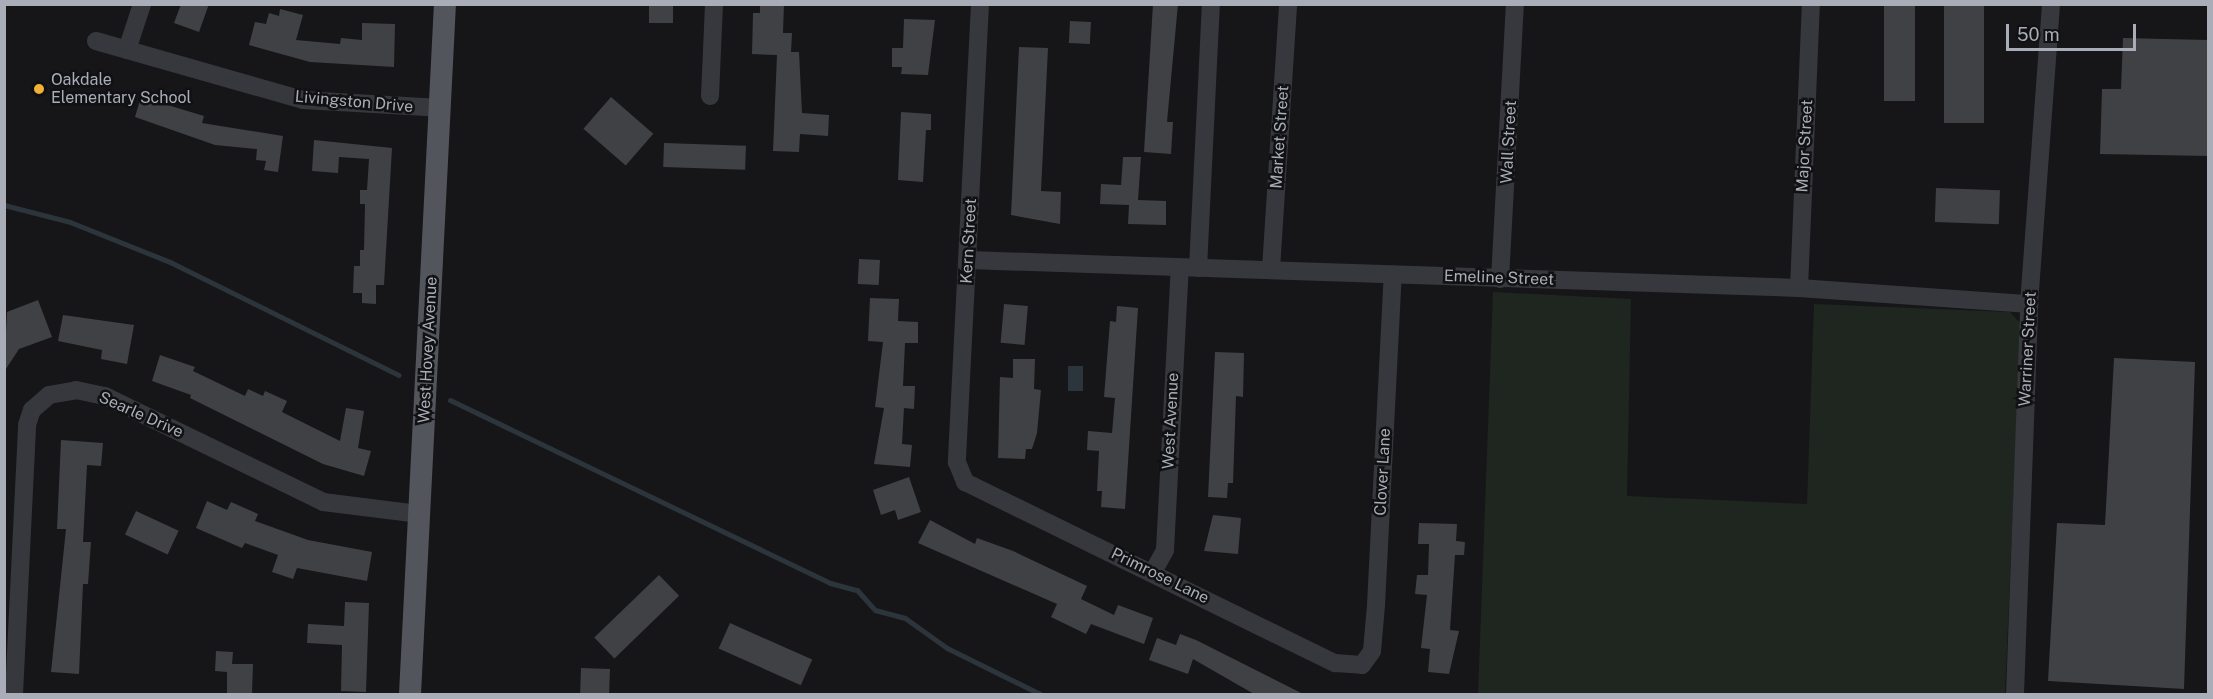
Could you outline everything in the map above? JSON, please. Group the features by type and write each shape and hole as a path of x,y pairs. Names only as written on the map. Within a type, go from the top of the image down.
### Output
{"main road":[{"name":"West Hovey Avenue","path":"410,694 445,4"}],"street":[{"path":"127,50 142,4"},
{"path":"710,96 714,4"},
{"name":"Kern Street","path":"960,477 980,4"},
{"name":"West Avenue","path":"1153,572 1165,550 1211,4"},
{"name":"Market Street","path":"1271,269 1288,4"},
{"name":"Wall Street","path":"1500,279 1515,4"},
{"name":"Major Street","path":"1799,288 1811,4"},
{"name":"Warriner Street","path":"2015,694 2029,304 2050,4"},
{"name":"Livingston Drive","path":"96,41 303,100 440,108"},
{"name":"Emeline Street","path":"968,260 1799,288 2029,304"},
{"name":"Clover Lane","path":"1362,665 1372,651 1375,617 1392,274"},
{"name":"Searle Drive","path":"14,694 27,425 32,410 50,395 76,390 105,396 323,501 420,514"},
{"name":"Primrose Lane","path":"960,477 1335,663 1362,665"}],"shaded area":[{"path":"1493,292 1631,299 1627,496 1807,504 1814,304 2010,312 2021,324 2005,694 1478,694"},
{"path":"1068,366 1083,366 1083,391 1068,391"}],"building":[{"path":"181,4 209,4 199,32 174,23"},
{"path":"649,4 673,4 673,23 649,23"},
{"path":"760,4 784,4 783,33 792,33 791,52 799,52 802,113 829,115 828,136 800,134 799,152 773,151 777,55 752,54 753,13 760,13"},
{"path":"1153,4 1178,4 1167,122 1173,122 1171,154 1144,152"},
{"path":"1884,4 1915,4 1915,101 1884,101"},
{"path":"1944,4 1984,4 1984,123 1944,123"},
{"path":"280,9 303,15 296,40 340,44 341,38 362,40 362,23 395,24 394,67 310,62 249,45 255,22 266,24 269,13 279,16"},
{"path":"904,19 935,20 928,75 901,74 902,67 892,67 892,48 903,48"},
{"path":"1070,21 1091,22 1090,44 1069,43"},
{"path":"2123,38 2208,40 2208,156 2100,154 2102,89 2121,89"},
{"path":"1019,47 1048,48 1041,191 1061,192 1060,224 1011,215"},
{"path":"141,97 204,116 202,123 283,136 278,172 264,170 266,161 256,160 257,149 215,145 135,117"},
{"path":"611,97 653,134 626,165 583,129"},
{"path":"901,112 931,114 931,130 926,130 923,182 898,180"},
{"path":"314,140 392,148 384,285 376,285 376,304 362,303 362,293 353,293 354,266 360,266 360,250 364,250 365,204 360,204 360,190 367,190 369,159 339,157 338,173 312,171"},
{"path":"664,143 746,146 745,170 663,167"},
{"path":"1123,157 1141,157 1138,200 1166,201 1166,225 1128,224 1129,205 1100,204 1101,184 1121,185"},
{"path":"1936,188 2000,190 1999,224 1935,222"},
{"path":"859,259 880,260 879,285 858,284"},
{"path":"870,298 899,299 898,321 918,322 918,343 905,343 903,386 915,386 914,409 904,408 902,444 912,445 910,467 874,464 884,408 875,407 883,342 868,341"},
{"path":"38,300 52,337 19,349 4,372 7,312"},
{"path":"1004,304 1028,306 1025,345 1001,343"},
{"path":"1117,306 1138,308 1125,509 1101,507 1102,491 1097,491 1099,451 1087,450 1088,431 1112,433 1115,398 1104,397 1110,321 1116,322"},
{"path":"63,315 134,325 127,364 101,359 102,350 58,341"},
{"path":"1215,352 1244,353 1243,397 1236,396 1233,483 1228,483 1227,498 1208,497"},
{"path":"160,355 195,367 193,371 245,396 248,389 263,396 265,391 287,401 282,412 340,441 346,408 364,411 358,448 371,451 364,476 323,464 190,398 191,395 152,381"},
{"path":"2114,358 2195,362 2184,689 2048,681 2057,523 2105,525"},
{"path":"1013,359 1035,359 1034,389 1041,390 1037,433 1032,449 1026,449 1025,459 998,458 1000,377 1013,378"},
{"path":"61,440 103,443 101,466 87,465 83,542 91,542 88,584 83,584 79,674 51,672 66,529 57,529"},
{"path":"909,477 921,512 898,520 895,510 881,515 873,490"},
{"path":"207,501 227,510 231,502 258,514 255,521 308,540 372,552 367,581 297,568 293,579 272,572 278,555 245,543 242,548 196,528"},
{"path":"136,511 179,531 168,554 125,535"},
{"path":"1213,515 1241,518 1238,554 1204,551"},
{"path":"930,520 975,544 977,538 1013,551 1087,586 1081,599 1114,615 1118,605 1153,618 1144,644 1091,624 1086,634 1051,617 1057,604 918,543"},
{"path":"1419,523 1457,524 1456,541 1465,542 1464,555 1455,555 1450,630 1459,631 1449,674 1428,672 1430,649 1421,648 1427,595 1415,594 1417,575 1428,575 1429,544 1418,544"},
{"path":"659,575 679,596 614,658 594,638"},
{"path":"345,602 369,603 366,692 341,691 342,645 307,643 308,624 344,626"},
{"path":"730,623 812,660 801,685 719,649"},
{"path":"1180,634 1303,694 1254,694 1193,659 1188,674 1149,660 1157,638 1176,645"},
{"path":"216,651 233,652 232,664 253,664 252,694 227,694 227,672 215,671"},
{"path":"581,668 610,669 609,694 580,694"}],"waterway":[{"path":"4,205 70,222 170,262 399,375"},
{"path":"450,400 830,583 857,590 875,610 905,618 947,648 1040,694"}],"place":[{"name":"Oakdale Elementary School","path":"39,89"}]}
